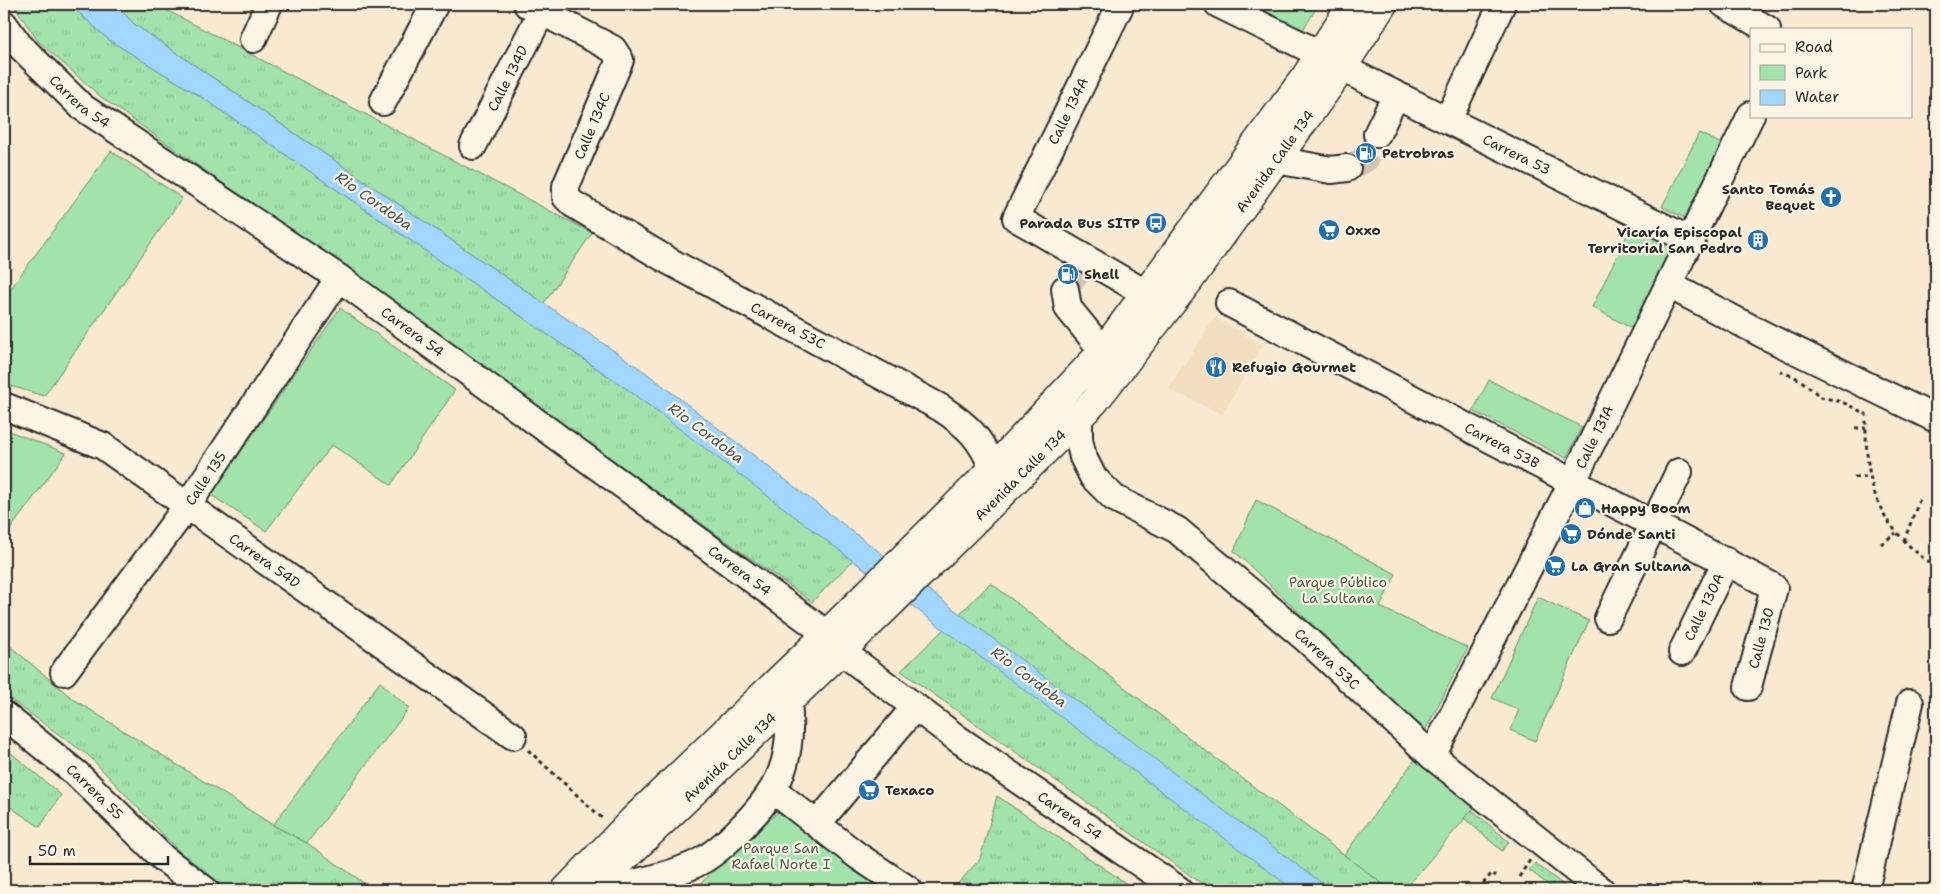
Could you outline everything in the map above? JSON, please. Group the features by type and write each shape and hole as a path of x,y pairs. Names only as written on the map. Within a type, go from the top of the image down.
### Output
{"main road":[{"name":"Avenida Calle 134","path":"566,890 618,834 834,643 922,557 1079,418 1108,385 1183,289 1276,160 1331,61 1352,4"},
{"name":"Avenida Calle 134","path":"922,557 993,469 1103,351 1145,293 1331,61 1383,4"},
{"name":"Avenida Calle 134","path":"594,890 619,863 788,701 834,643"}],"street":[{"path":"253,39 270,4"},
{"path":"383,102 435,4"},
{"name":"Calle 134A","path":"1120,4 1016,218 1085,264 1145,293"},
{"path":"1448,120 1502,4"},
{"path":"1731,5 1766,28"},
{"name":"Calle 134C","path":"533,6 613,49 620,60 566,186 566,197"},
{"name":"Calle 134D","path":"473,146 533,6"},
{"name":"Carrera 53","path":"1233,7 1396,95 1692,241"},
{"name":"Carrera 54","path":"4,24 25,51 82,107 339,278 834,643 958,739 1179,890"},
{"path":"1377,134 1396,95"},
{"name":"Calle 131A","path":"1432,756 1573,482 1692,241 1750,117"},
{"path":"1276,160 1331,170 1347,168"},
{"name":"Carrera 53C","path":"566,197 573,204 669,261 941,408 969,428 987,453 993,469"},
{"name":"Calle 135","path":"64,672 187,506 339,278"},
{"path":"1669,285 1766,336 1936,419"},
{"path":"1065,289 1068,308 1103,351"},
{"name":"Carrera 53B","path":"1229,304 1653,525 1726,561 1774,588"},
{"name":"Carrera 54D","path":"4,406 104,446 513,736"},
{"name":"Carrera 53C","path":"1079,418 1083,457 1093,477 1107,491 1121,502 1177,530 1306,639 1432,756 1601,890"},
{"path":"1608,618 1679,472"},
{"name":"Calle 130A","path":"1682,652 1726,561"},
{"name":"Calle 130","path":"1748,687 1774,588"},
{"path":"606,890 662,877 692,866 720,848 752,817 773,790 785,763 791,734 788,701"},
{"path":"1866,890 1910,703"},
{"path":"817,824 915,707"},
{"name":"Carrera 55","path":"4,715 77,774 163,858 205,890"},
{"path":"773,790 858,856 909,890"}],"path":[{"path":"1780,372 1799,379 1821,397 1842,402 1866,414 1869,477 1879,508 1896,533 1936,568"},
{"path":"1855,428 1866,428"},
{"path":"1854,477 1869,477"},
{"path":"1904,541 1920,498"},
{"path":"1880,544 1896,533"},
{"path":"513,736 618,834"},
{"path":"1478,890 1488,874 1492,873 1496,876"}],"shaded area":[{"name":"Refugio Gourmet","path":"1215,317 1263,345 1222,414 1168,389"}],"green space":[{"path":"13,4 69,4 109,40 200,96 627,389 853,560 812,602 101,97 38,41"},
{"path":"115,4 155,4 592,233 544,303 134,24"},
{"path":"1258,4 1319,4 1301,33 1254,10"},
{"path":"1699,133 1724,145 1687,219 1662,207"},
{"path":"111,151 182,198 44,396 4,384 4,298"},
{"path":"1632,225 1675,247 1633,329 1592,307"},
{"path":"340,308 455,390 391,485 332,445 266,531 211,495"},
{"path":"1489,380 1582,427 1566,458 1473,411"},
{"path":"4,429 66,453 4,538"},
{"name":"Parque Público La Sultana","path":"1256,500 1396,574 1380,607 1468,648 1425,731 1234,551"},
{"path":"991,583 1202,748 1391,890 1211,890 901,671"},
{"path":"1538,597 1589,621 1535,741 1510,730 1519,710 1492,698"},
{"path":"4,641 73,699 273,825 307,843 374,890 229,890 190,863 89,756 4,695"},
{"path":"380,682 409,708 307,843 273,825"},
{"path":"4,747 61,795 40,827 4,803"},
{"path":"1416,758 1474,808 1404,890 1391,890 1344,855"},
{"path":"997,796 1136,890 952,890 980,859"},
{"path":"1472,810 1509,842 1502,851 1464,818"},
{"name":"Parque San Rafael Norte I","path":"778,812 894,890 711,890 701,883"},
{"path":"1535,863 1570,890 1555,890 1529,870"},
{"path":"701,883 711,890 667,890"}],"water":[{"name":"Rio Cordoba","path":"69,4 115,4 134,24 645,372 964,617 1331,890 1294,890 948,633 627,389 200,96 109,40"}],"tunnel":[{"path":"1347,168 1366,159 1377,134"},
{"path":"1065,289 1081,268"}],"place":[{"name":"Petrobras","path":"1366,153"},
{"name":"Santo Tomás Bequet","path":"1831,197"},
{"name":"Parada Bus SITP","path":"1156,223"},
{"name":"Oxxo","path":"1329,230"},
{"name":"Vicaría Episcopal Territorial San Pedro","path":"1758,240"},
{"name":"Shell","path":"1068,274"},
{"name":"Refugio Gourmet","path":"1216,367"},
{"name":"Happy Boom","path":"1585,508"},
{"name":"Dónde Santi","path":"1571,534"},
{"name":"La Gran Sultana","path":"1555,566"},
{"name":"Texaco","path":"869,790"}]}
